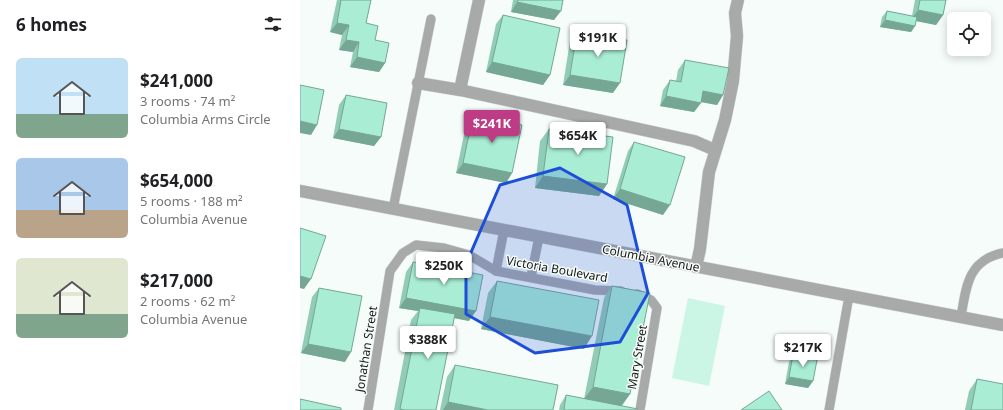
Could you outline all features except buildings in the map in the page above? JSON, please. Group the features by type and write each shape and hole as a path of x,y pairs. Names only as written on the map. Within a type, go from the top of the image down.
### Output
{"street":[{"path":"460,90 479,0"},
{"path":"696,267 700,249 709,172 725,120 733,81 737,36 735,13 738,0"},
{"path":"418,83 460,90 694,141 715,150"},
{"name":"Columbia Avenue","path":"300,191 1003,325"}],"lane":[{"path":"392,209 431,19"},
{"path":"496,271 504,230"},
{"path":"531,277 539,237"},
{"name":"Victoria Boulevard","path":"387,292 390,272 403,253 416,244 444,248 469,255 496,271 595,290 631,292 650,300 657,308"},
{"path":"961,317 971,276 976,266 993,255 1003,253"},
{"name":"Jonathan Street","path":"368,410 387,292"},
{"path":"829,410 849,296"},
{"name":"Mary Street","path":"640,410 657,308"}],"highlighted area":[{"path":"560,168 627,205 648,293 620,342 535,353 466,314 466,264 500,185"}],"green space":[{"path":"688,298 725,306 709,386 672,378"}]}
